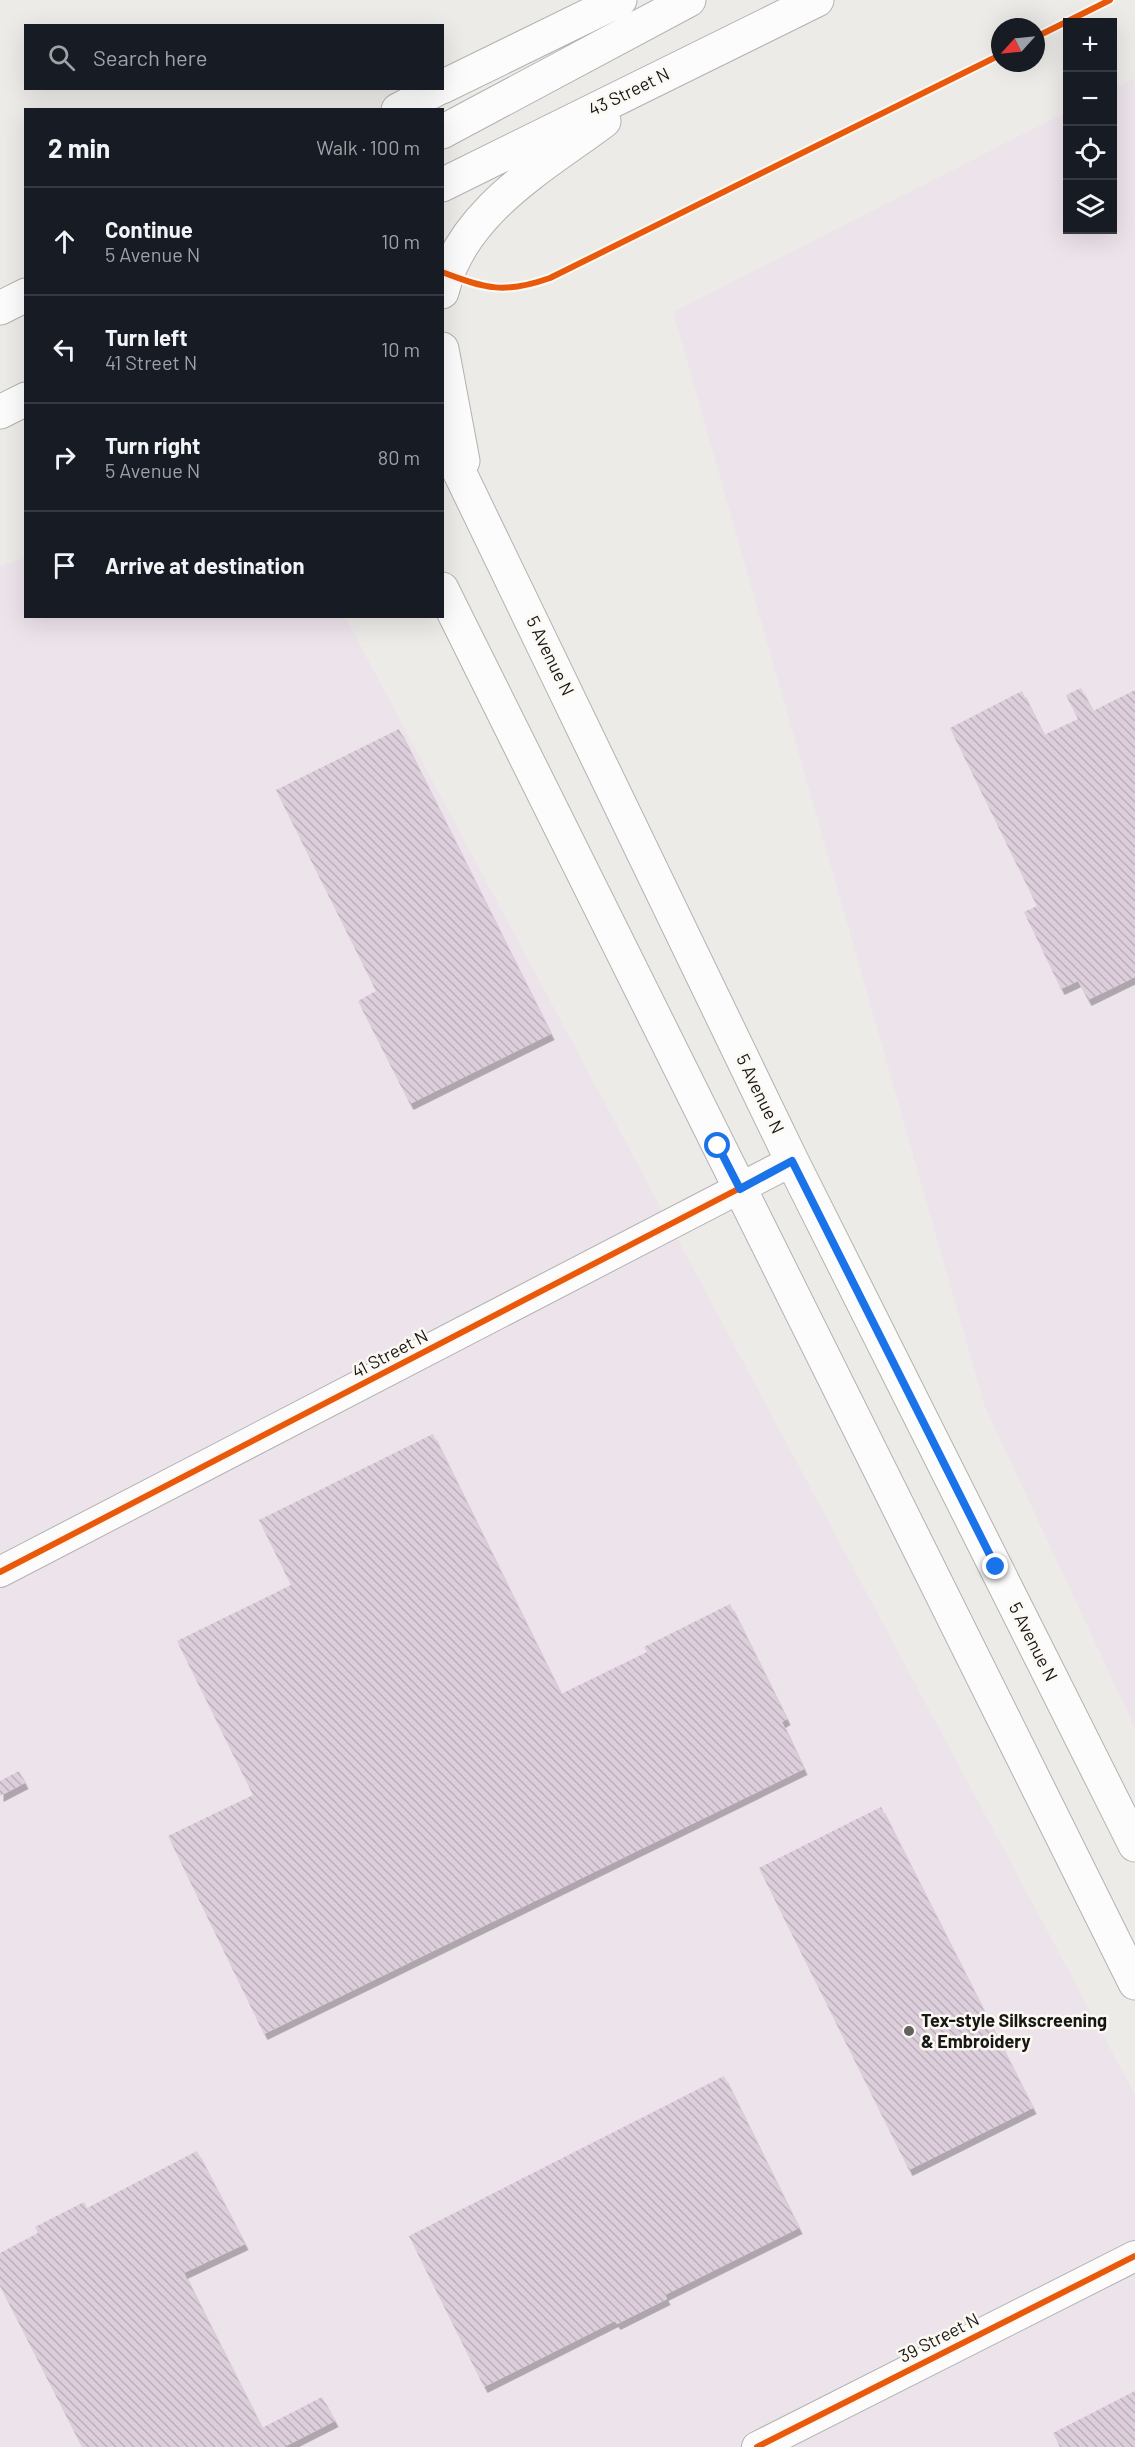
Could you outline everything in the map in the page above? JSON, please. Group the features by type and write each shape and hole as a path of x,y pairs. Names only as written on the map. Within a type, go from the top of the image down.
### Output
{"main road":[{"path":"444,87 620,0"},
{"path":"444,131 689,0"},
{"name":"43 Street N","path":"444,184 817,0"},
{"path":"444,284 461,245 495,203 669,72"},
{"path":"402,108 437,90"},
{"path":"0,308 24,296"},
{"path":"444,360 467,484"},
{"path":"0,411 24,400"},
{"name":"5 Avenue N","path":"444,440 792,1161 1135,1845"},
{"path":"444,593 1135,1983"}],"street":[{"name":"41 Street N","path":"0,1572 792,1161"},
{"name":"39 Street N","path":"757,2447 1135,2256"}],"shaded area":[{"path":"1135,78 1135,1728 985,1407 673,312 1063,114 1063,234 1117,234 1117,87"},
{"path":"24,558 24,618 346,618 1135,2095 1135,2447 0,2447 0,566"}],"building":[{"path":"1081,688 1093,711 1135,690 1135,977 1088,1000 1078,981 1061,989 1024,912 1037,906 950,728 1022,691 1044,735 1078,719 1066,695"},
{"path":"399,729 551,1034 410,1104 358,1001 376,991 276,790"},
{"path":"433,1434 561,1694 647,1652 644,1647 730,1604 787,1719 782,1722 804,1769 264,2034 168,1836 253,1795 177,1641 291,1585 259,1520"},
{"path":"19,1771 25,1783 0,1796 0,1781"},
{"path":"881,1807 1033,2108 909,2170 759,1868"},
{"path":"724,2076 799,2228 665,2295 667,2299 617,2324 615,2321 484,2387 409,2236"},
{"path":"197,2151 245,2244 184,2273 262,2428 322,2397 335,2421 284,2447 82,2447 0,2286 0,2253 38,2233 35,2227 84,2202 87,2208"},
{"path":"1135,2391 1135,2447 1060,2447 1053,2433"}],"cycle path":[{"path":"1045,32 1110,0"},
{"path":"444,273 484,286 508,288 550,278 991,59"},
{"path":"0,1572 792,1161"},
{"path":"757,2447 1135,2256"}],"place":[{"name":"Tex-style Silkscreening & Embroidery","path":"909,2031"}],"route":[{"path":"718,1146 740,1189 792,1161 996,1567"}]}
